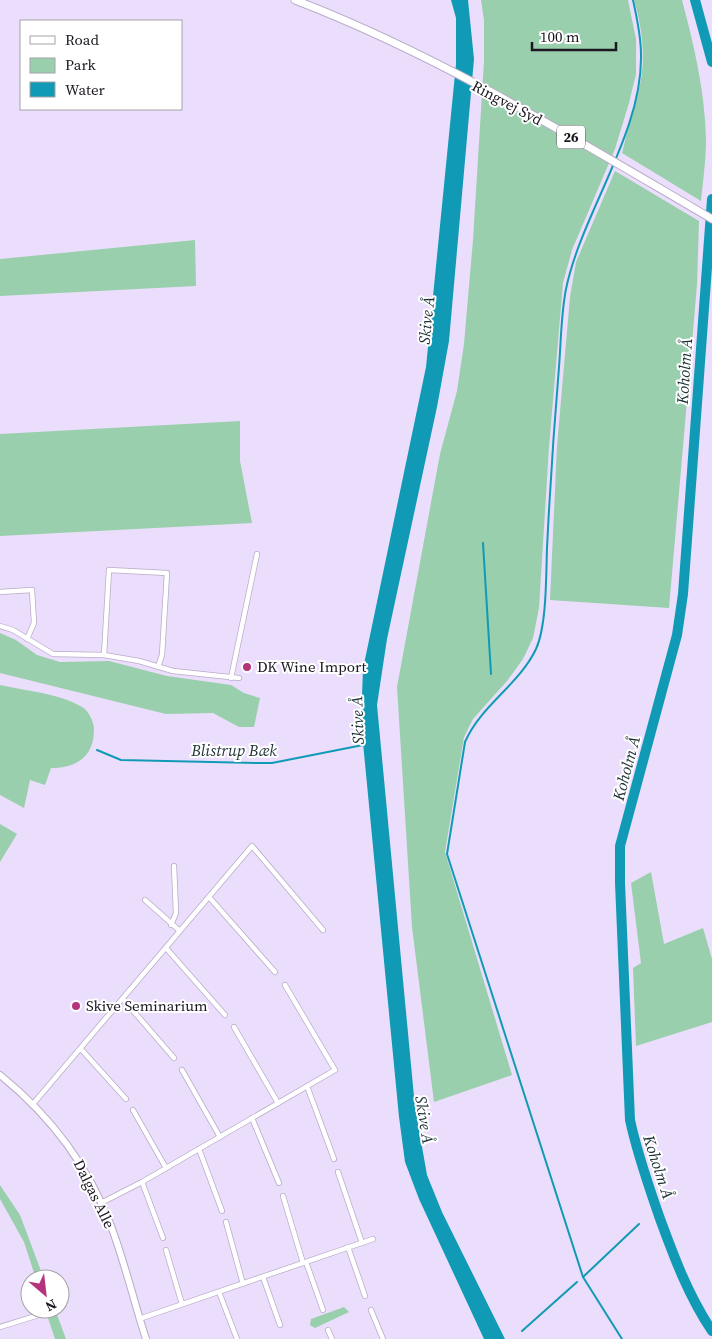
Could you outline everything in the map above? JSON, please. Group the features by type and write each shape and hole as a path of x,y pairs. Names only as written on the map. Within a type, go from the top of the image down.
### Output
{"main road":[{"name":"Ringvej Syd","path":"294,0 346,20 427,60 572,138 712,219"}],"street":[{"path":"231,678 257,554"},
{"path":"104,655 109,570 167,573 162,655 158,667"},
{"path":"0,592 32,590 34,623 28,639"},
{"path":"0,626 28,639 52,654 104,655 189,674 239,678"},
{"path":"34,1104 252,846 323,930"},
{"path":"171,925 176,913 174,866"},
{"path":"209,897 275,972"},
{"path":"145,900 180,932"},
{"path":"166,948 224,1015"},
{"path":"101,1203 142,1182 335,1070 285,985"},
{"path":"123,999 174,1058"},
{"path":"234,1027 278,1103"},
{"path":"82,1049 126,1099"},
{"path":"182,1070 220,1137"},
{"name":"Dalgas Alle","path":"0,1075 34,1104 72,1151 101,1203 111,1228 146,1339"},
{"path":"306,1086 334,1160"},
{"path":"134,1110 166,1168"},
{"path":"252,1118 279,1183"},
{"path":"200,1149 222,1211"},
{"path":"338,1172 362,1243"},
{"path":"142,1182 163,1238"},
{"path":"283,1196 304,1263 322,1310"},
{"path":"226,1222 243,1284"},
{"path":"139,1319 373,1239"},
{"path":"348,1247 365,1296"},
{"path":"166,1250 182,1304"},
{"path":"262,1277 280,1325"},
{"path":"219,1292 237,1339"},
{"path":"371,1310 383,1339"},
{"path":"0,1327 26,1319"},
{"path":"328,1330 332,1339"}],"green space":[{"path":"481,0 628,0 636,39 636,74 615,149 572,250 563,283 549,447 539,608 533,638 523,659 507,681 473,719 464,737 445,852 512,1075 434,1102 412,927 397,687 440,454 457,391 464,344 473,240 484,61 484,20"},
{"path":"634,0 682,0 695,51 704,104 706,147 701,201 622,153 640,85 643,64 641,31"},
{"path":"615,171 699,221 697,285 669,608 550,600 557,446 570,297 576,262"},
{"path":"195,240 196,286 0,296 0,259"},
{"path":"240,421 240,461 252,523 0,536 0,434"},
{"path":"0,633 16,640 37,655 60,662 109,661 167,676 231,685 244,693 260,698 254,727 239,727 213,713 166,714 0,673"},
{"path":"0,685 53,695 73,702 87,711 94,727 91,747 82,759 68,766 51,768 45,785 30,780 24,808 0,795"},
{"path":"0,824 17,834 0,862"},
{"path":"651,872 664,944 703,928 712,959 712,1022 636,1046 633,968 641,963 631,883"},
{"path":"0,1185 20,1215 40,1269 33,1269 24,1242 0,1199"},
{"path":"344,1307 349,1312 315,1328 310,1325 311,1319"},
{"path":"48,1319 59,1319 66,1339 55,1339"}],"water":[{"path":"451,0 468,0 474,59 449,341 437,407 387,639 377,705 415,1107 427,1175 442,1212 505,1339 484,1339 419,1199 405,1162 361,722 363,669 426,367 456,64 456,18"}],"waterway":[{"path":"622,1339 583,1277 447,854 465,742 480,717 529,662 540,639 545,599 551,480 564,299 574,260 622,143 639,84 640,34 633,0"},
{"name":"Koholm Å","path":"695,0 712,62"},
{"name":"Koholm Å","path":"712,199 683,594 677,635 620,846 630,1120 643,1168 670,1246 689,1290 712,1331"},
{"path":"483,543 491,674"},
{"name":"Blistrup Bæk","path":"97,750 121,760 272,763 363,745"},
{"path":"583,1277 639,1224"},
{"path":"522,1331 577,1282"}],"place":[{"name":"DK Wine Import","path":"247,667"},
{"name":"Skive Seminarium","path":"76,1006"}],"water label":[{"name":"Skive Å","path":"426,320"},
{"name":"Skive Å","path":"357,720"},
{"name":"Skive Å","path":"425,1120"}]}
